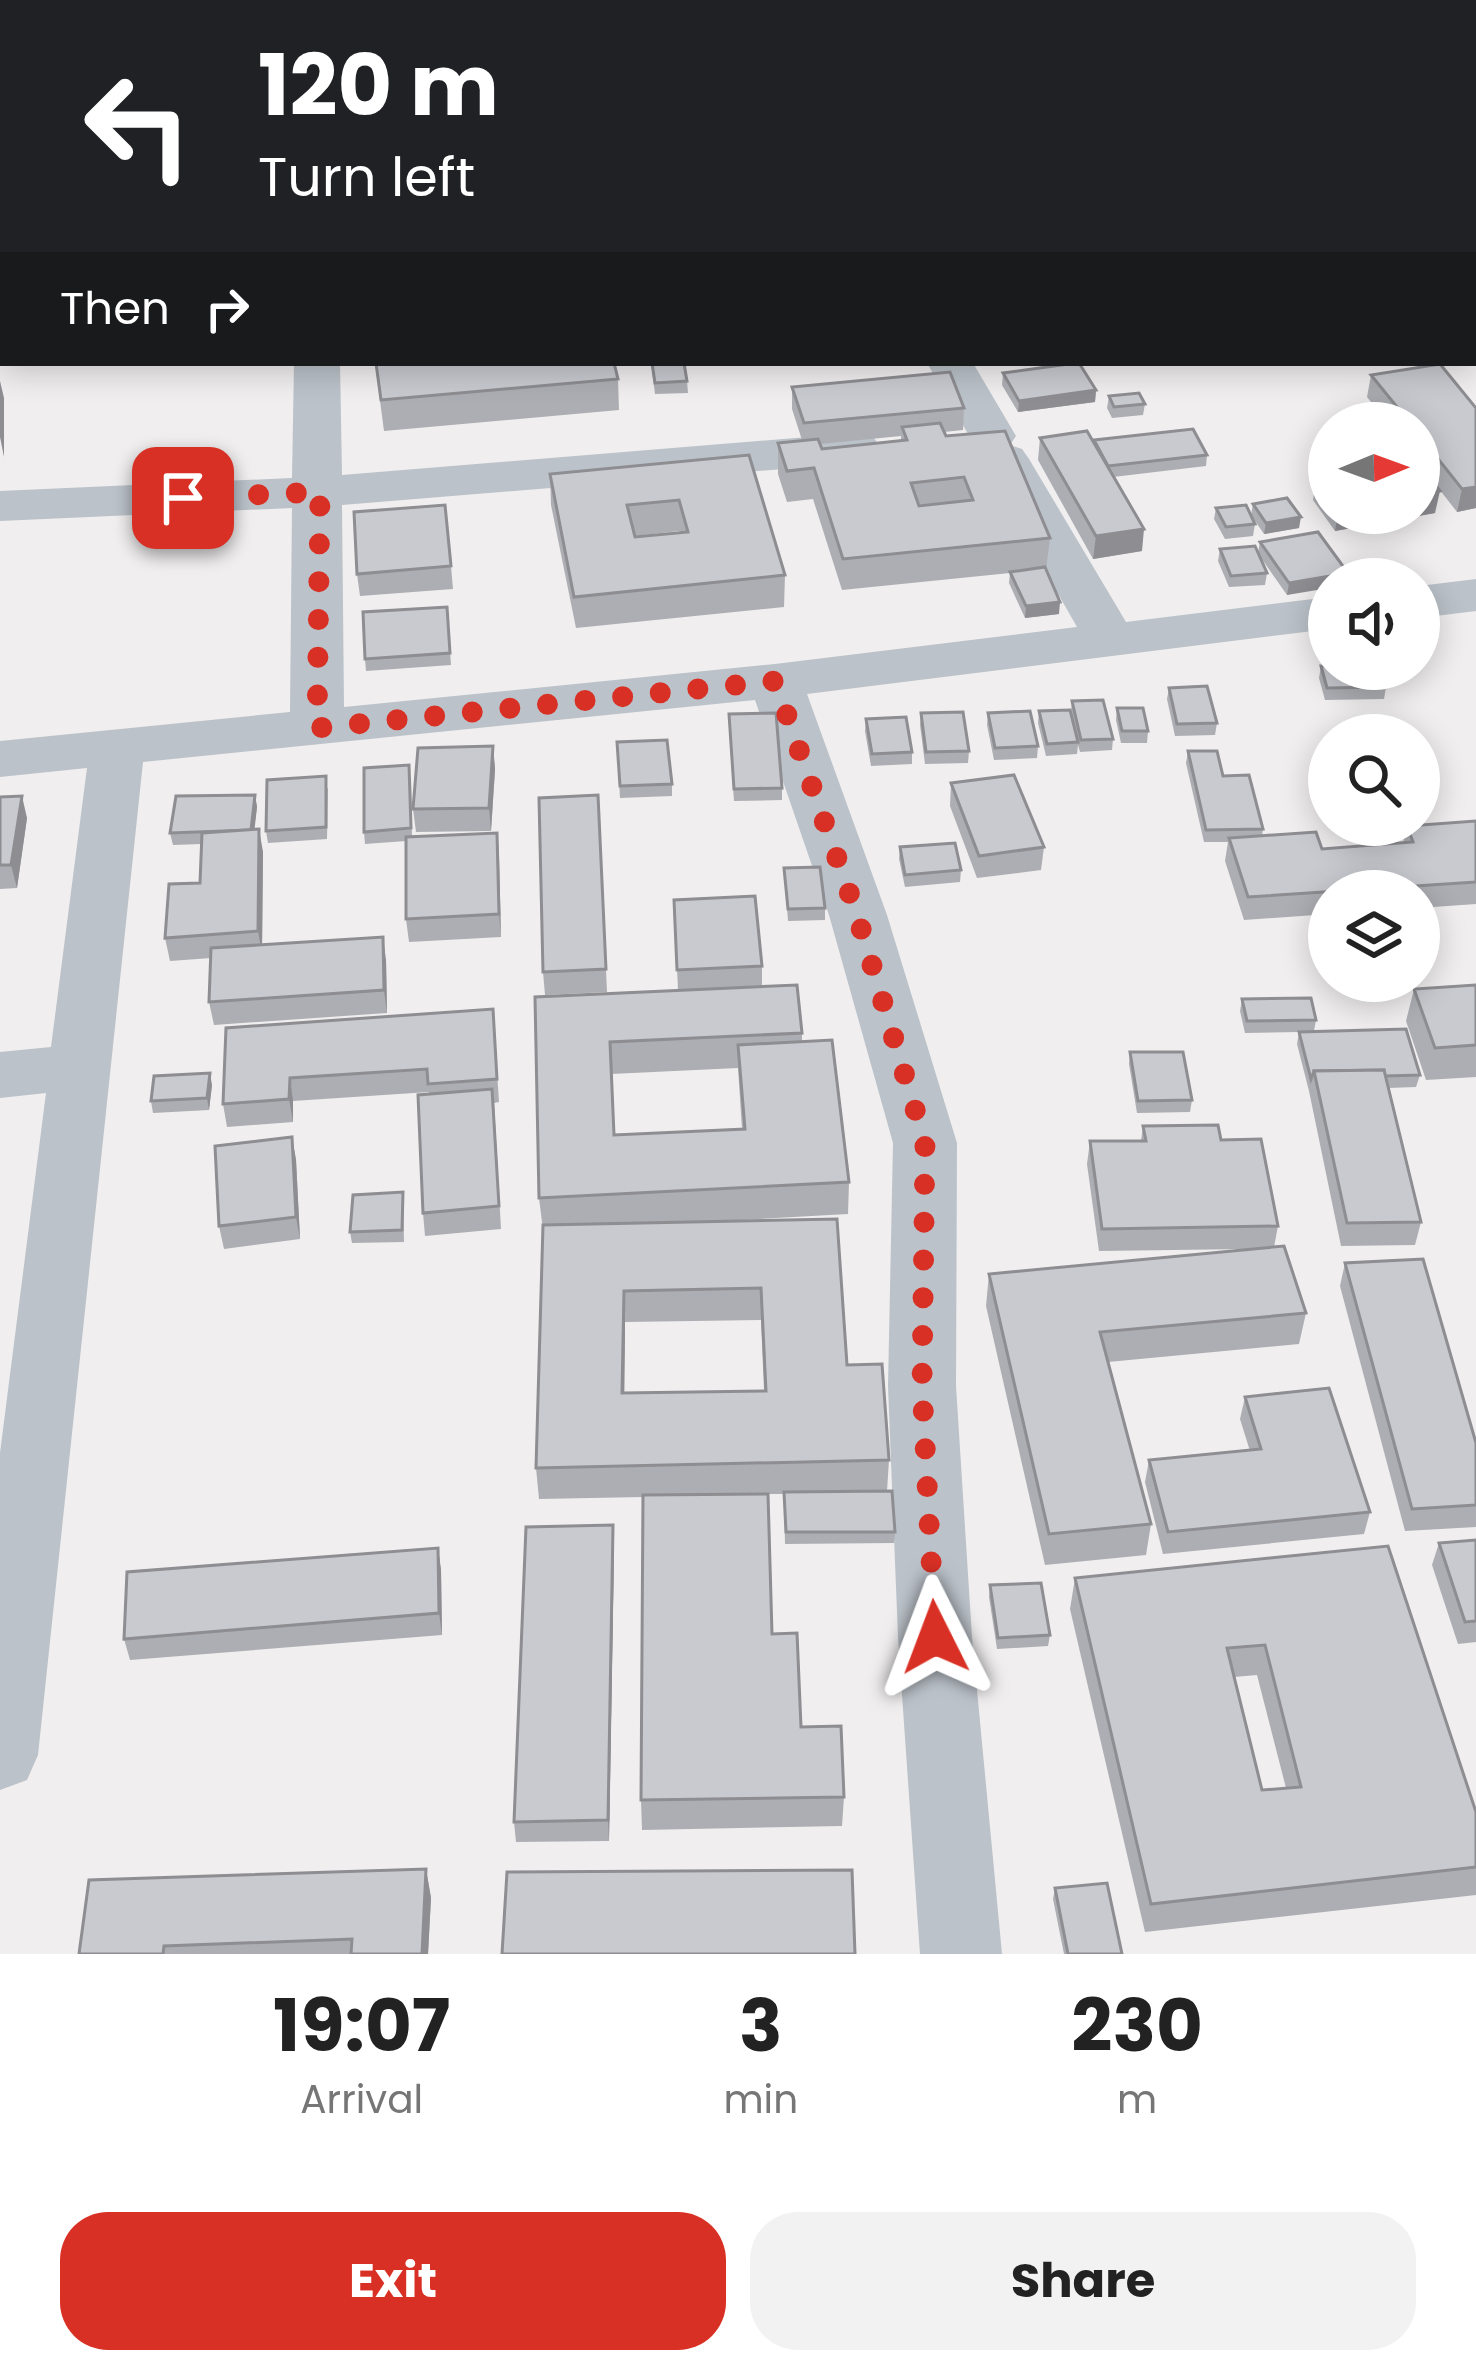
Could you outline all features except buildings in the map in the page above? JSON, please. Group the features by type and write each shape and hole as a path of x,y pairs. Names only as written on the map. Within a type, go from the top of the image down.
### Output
{"street":[{"path":"317,366 317,728"},
{"path":"950,366 945,440 1111,640"},
{"path":"0,506 320,492 945,440"},
{"path":"1440,599 1476,595"},
{"path":"0,759 775,681 1308,617"},
{"path":"775,681 857,915 925,1143 922,1386 935,1637 961,1954"},
{"path":"0,1755 117,748"},
{"path":"0,1075 81,1066"}],"route":[{"path":"183,498 320,492 317,728 775,681 857,915 925,1143 922,1386 935,1637"}]}
